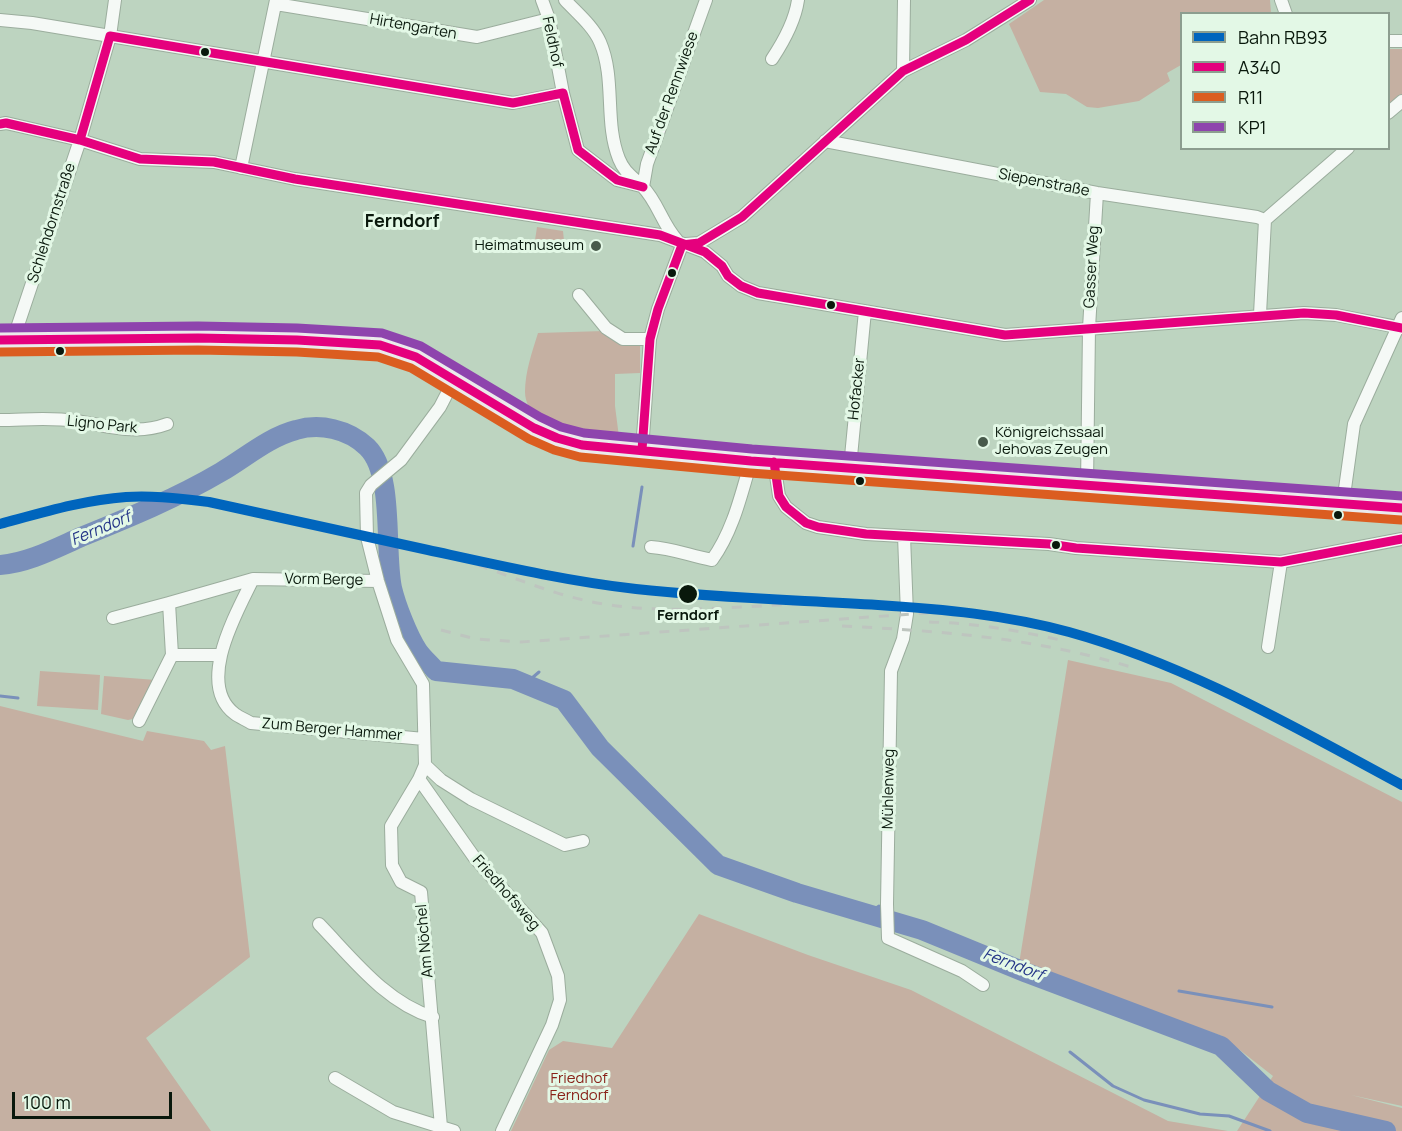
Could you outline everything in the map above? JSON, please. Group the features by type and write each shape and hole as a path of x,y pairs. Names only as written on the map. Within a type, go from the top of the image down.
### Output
{"main road":[{"path":"6,340 198,338 370,344 402,351 534,428 556,438 582,445 774,462 1402,508"}],"street":[{"name":"Schlehdornstraße","path":"6,340 80,140 110,36 115,0"},
{"name":"Feldhof","path":"542,0 549,19 563,93 578,150 617,180 643,187"},
{"path":"565,0 587,22 600,41 606,63 611,126 619,158 627,173 643,187 661,214 667,230 682,245"},
{"name":"Auf der Rennwiese","path":"643,187 647,164 706,0"},
{"path":"772,59 782,45 798,0"},
{"path":"903,71 904,0"},
{"path":"682,245 699,243 742,217 903,71 966,40 1030,0"},
{"path":"242,168 276,2"},
{"name":"Hirtengarten","path":"276,2 477,37 549,19"},
{"path":"0,20 32,23 513,103 563,93"},
{"path":"1390,112 1402,101"},
{"path":"0,124 6,123 80,140 140,159 214,162 295,180 660,235 705,252 722,266 728,276 741,286 758,293 1005,335 1260,314 1336,315 1400,324 1354,424 1342,503"},
{"name":"Siepenstraße","path":"825,141 1096,193 1257,217 1264,220"},
{"path":"1260,314 1264,220 1346,150"},
{"name":"Gasser Weg","path":"1087,485 1089,328 1096,193"},
{"path":"642,450 650,339 658,309 682,245"},
{"path":"579,295 606,328 623,339 650,339"},
{"name":"Hofacker","path":"850,467 865,311"},
{"name":"Vorm Berge","path":"112,618 253,579 378,580 367,537 366,493 371,485 401,460 440,407 454,380"},
{"name":"Ligno Park","path":"0,420 73,420 120,430 152,430 167,424"},
{"path":"651,547 674,549 680,554 712,560 721,547 739,505 750,460"},
{"path":"774,462 779,496 786,507 806,523 827,530 1281,562 1402,539"},
{"name":"Mühlenweg","path":"904,536 908,607 903,639 891,671 888,938 962,971 983,985"},
{"path":"1268,647 1281,562"},
{"path":"172,656 220,655 234,616 253,579"},
{"path":"378,580 397,640 423,684 424,765 419,779"},
{"path":"139,721 172,656 169,603"},
{"name":"Zum Berger Hammer","path":"220,655 217,680 222,698 233,713 251,723 424,739"},
{"path":"424,765 441,780 471,799 554,840 565,845 583,841"},
{"name":"Am Nöchel","path":"419,779 391,826 392,866 401,882 421,892 441,1127"},
{"name":"Friedhofsweg","path":"419,779 474,857 542,933 558,976 560,1000 552,1025 502,1131"},
{"path":"319,924 379,986 415,1011 433,1017"},
{"path":"335,1078 393,1112 454,1131"}],"green space":[{"path":"1044,0 1270,0 1271,12 1180,12 1180,66 1167,73 1170,81 1139,101 1098,108 1087,107 1066,94 1040,92 1009,24"},
{"path":"1390,49 1402,49 1402,94 1390,104"},
{"path":"537,227 563,231 565,251 534,247"},
{"path":"604,331 619,344 640,344 640,373 615,374 615,406 619,437 562,429 536,416 528,405 525,385 538,333"},
{"path":"1068,660 1171,683 1402,802 1402,1106 1351,1095 1402,1108 1402,1131 1237,1131 1273,1076 1222,1036 1019,964"},
{"path":"40,671 100,675 98,710 37,706"},
{"path":"104,676 156,680 137,718 128,720 101,714"},
{"path":"0,706 143,741 147,731 204,741 211,750 225,746 250,957 146,1038 211,1131 0,1131"},
{"name":"Friedhof Ferndorf","path":"699,914 808,955 911,990 1168,1121 1228,1131 511,1131 549,1050 563,1041 612,1048"}],"waterway":[{"name":"Ferndorf","path":"0,565 42,554 152,507 204,481 286,433 315,427 343,432 367,447 376,459 382,475 392,588 406,629 422,656 436,671 513,679 564,700 600,748 718,865 797,893 922,930 1027,973 1221,1046 1268,1091 1307,1113 1386,1131"},
{"path":"633,546 642,487"},
{"path":"525,684 539,672"},
{"path":"0,696 18,698"},
{"path":"868,914 879,906"},
{"path":"1179,991 1272,1007"},
{"path":"1070,1052 1113,1086 1144,1100 1200,1114 1229,1116 1270,1131"}],"railway":[{"path":"440,553 567,596 610,605 699,609 848,603"},
{"path":"441,630 476,639 521,642 926,613 948,612 1006,618"},
{"path":"929,622 998,628 1065,641"},
{"path":"842,626 916,630 1026,643 1062,649 1134,668"}],"rail line":[{"name":"RB93","path":"0,524 94,501 126,497 178,499 209,502 506,567 610,586 696,595 926,609 1022,621 1069,632 1113,646 1198,680 1281,720 1402,785"}],"transit line":[{"name":"A340","path":"682,245 699,243 742,217 903,71 966,40 1030,0"},
{"name":"A340","path":"110,36 513,103 563,93"},
{"name":"A340","path":"80,140 110,36"},
{"name":"A340","path":"563,93 578,150 617,180 643,187"},
{"name":"A340","path":"0,124 6,123 80,140 140,159 214,162 295,179 660,235 705,252 722,266 728,276 741,286 758,293 1005,335 1304,313 1336,315 1402,328"},
{"name":"A340","path":"642,450 650,339 658,309 682,245"},
{"name":"KP1","path":"0,328 198,326 382,333 421,346 540,417 561,427 584,433 752,449 1402,496"},
{"name":"A340","path":"0,340 198,338 297,340 380,345 416,357 534,428 582,445 751,461 1402,508"},
{"name":"R11","path":"0,352 198,350 297,352 378,357 411,368 529,439 554,450 580,457 750,473 1401,520"},
{"name":"A340","path":"774,462 779,496 786,507 806,523 866,534 1049,544 1076,548 1281,562 1402,539"}],"place":[{"name":"Heimatmuseum","path":"596,246"},
{"name":"Königreichssaal Jehovas Zeugen","path":"983,442"},
{"name":"Ferndorf","path":"688,594"}],"district":[{"name":"Ferndorf","path":"402,222"}]}
